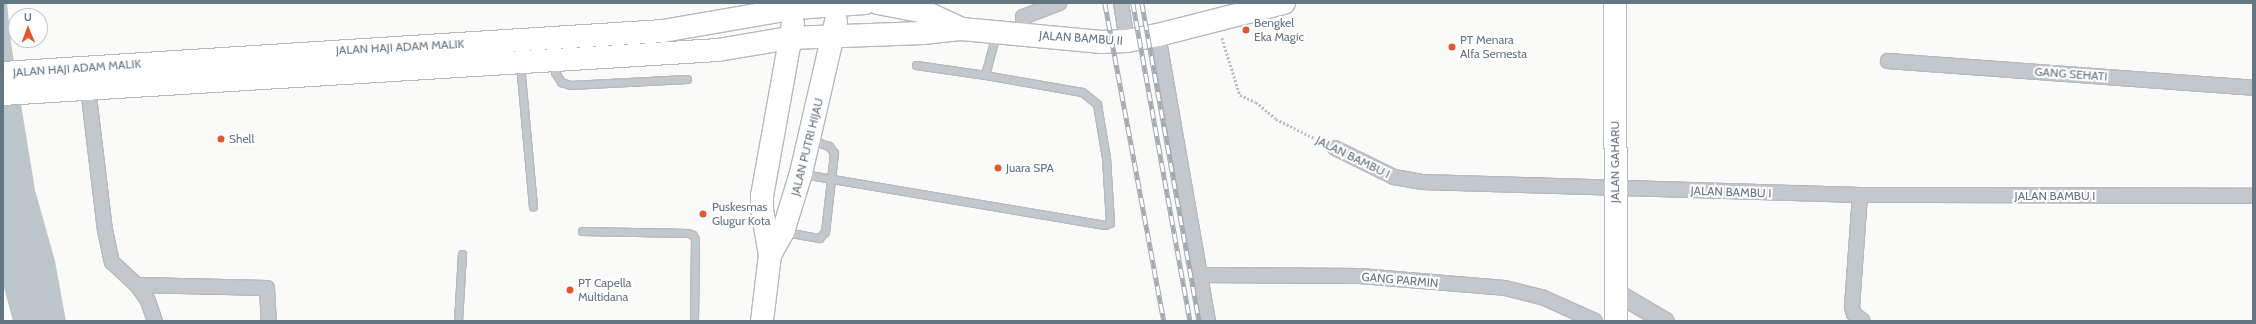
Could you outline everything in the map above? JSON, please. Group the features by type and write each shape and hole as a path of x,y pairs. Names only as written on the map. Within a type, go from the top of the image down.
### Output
{"main road":[{"path":"796,6 865,3"},
{"name":"JALAN BAMBU II","path":"878,3 925,12 962,29 1101,42 1127,41 1158,35 1217,22 1284,3"},
{"name":"JALAN GAHARU","path":"1615,3 1615,306"},
{"name":"JALAN PUTRI HIJAU","path":"770,255 783,232 801,173 834,35 839,4"},
{"name":"JALAN PUTRI HIJAU","path":"762,321 770,255 762,209 762,196 796,6"},
{"name":"JALAN HAJI ADAM MALIK","path":"3,94 41,81 664,31 796,6"},
{"path":"790,38 834,35 923,33 962,29"},
{"name":"JALAN HAJI ADAM MALIK","path":"3,73 41,81 88,88 718,50 790,38"}],"street":[{"path":"1023,34 1023,17 1060,3"},
{"path":"1121,3 1127,41"},
{"path":"1158,35 1208,321"},
{"name":"GANG SEHATI","path":"1888,61 2253,88"},
{"path":"88,88 105,230 112,262 137,285 148,301 155,321"},
{"name":"JALAN BAMBU I","path":"1335,148 1363,164 1406,180 1615,189 1860,195 2253,196"},
{"path":"1860,195 1852,308 1854,314 1863,321"},
{"name":"GANG PARMIN","path":"1200,275 1360,276 1505,288 1542,296 1595,321"},
{"path":"137,285 267,288 270,321"},
{"path":"1615,306 1665,321"}],"lane":[{"path":"986,75 997,32"},
{"path":"554,60 555,72 561,82 570,85 687,80"},
{"path":"520,62 533,206"},
{"path":"801,173 1105,225 1110,222 1106,158 1096,104 1082,92 986,75 916,65"},
{"path":"783,232 819,238 825,232 834,153 828,146 810,139"},
{"path":"582,231 688,233 693,235 695,239 694,321"},
{"path":"458,321 462,254"}],"path":[{"name":"JALAN BAMBU I","path":"1217,22 1236,87 1240,95 1256,102 1276,119 1335,148"}],"shaded area":[{"path":"3,3 7,3 8,48 12,48 35,190 55,261 66,321 13,321 3,284"}],"railway":[{"path":"1105,3 1164,321"},
{"path":"1133,3 1190,321"},
{"path":"1142,3 1199,321"}],"place":[{"name":"Bengkel Eka Magic","path":"1246,30"},
{"name":"PT Menara Alfa Semesta","path":"1452,47"},
{"name":"Shell","path":"221,139"},
{"name":"Juara SPA","path":"998,168"},
{"name":"Puskesmas Glugur Kota","path":"703,214"},
{"name":"PT Capella Multidana","path":"570,290"}]}
